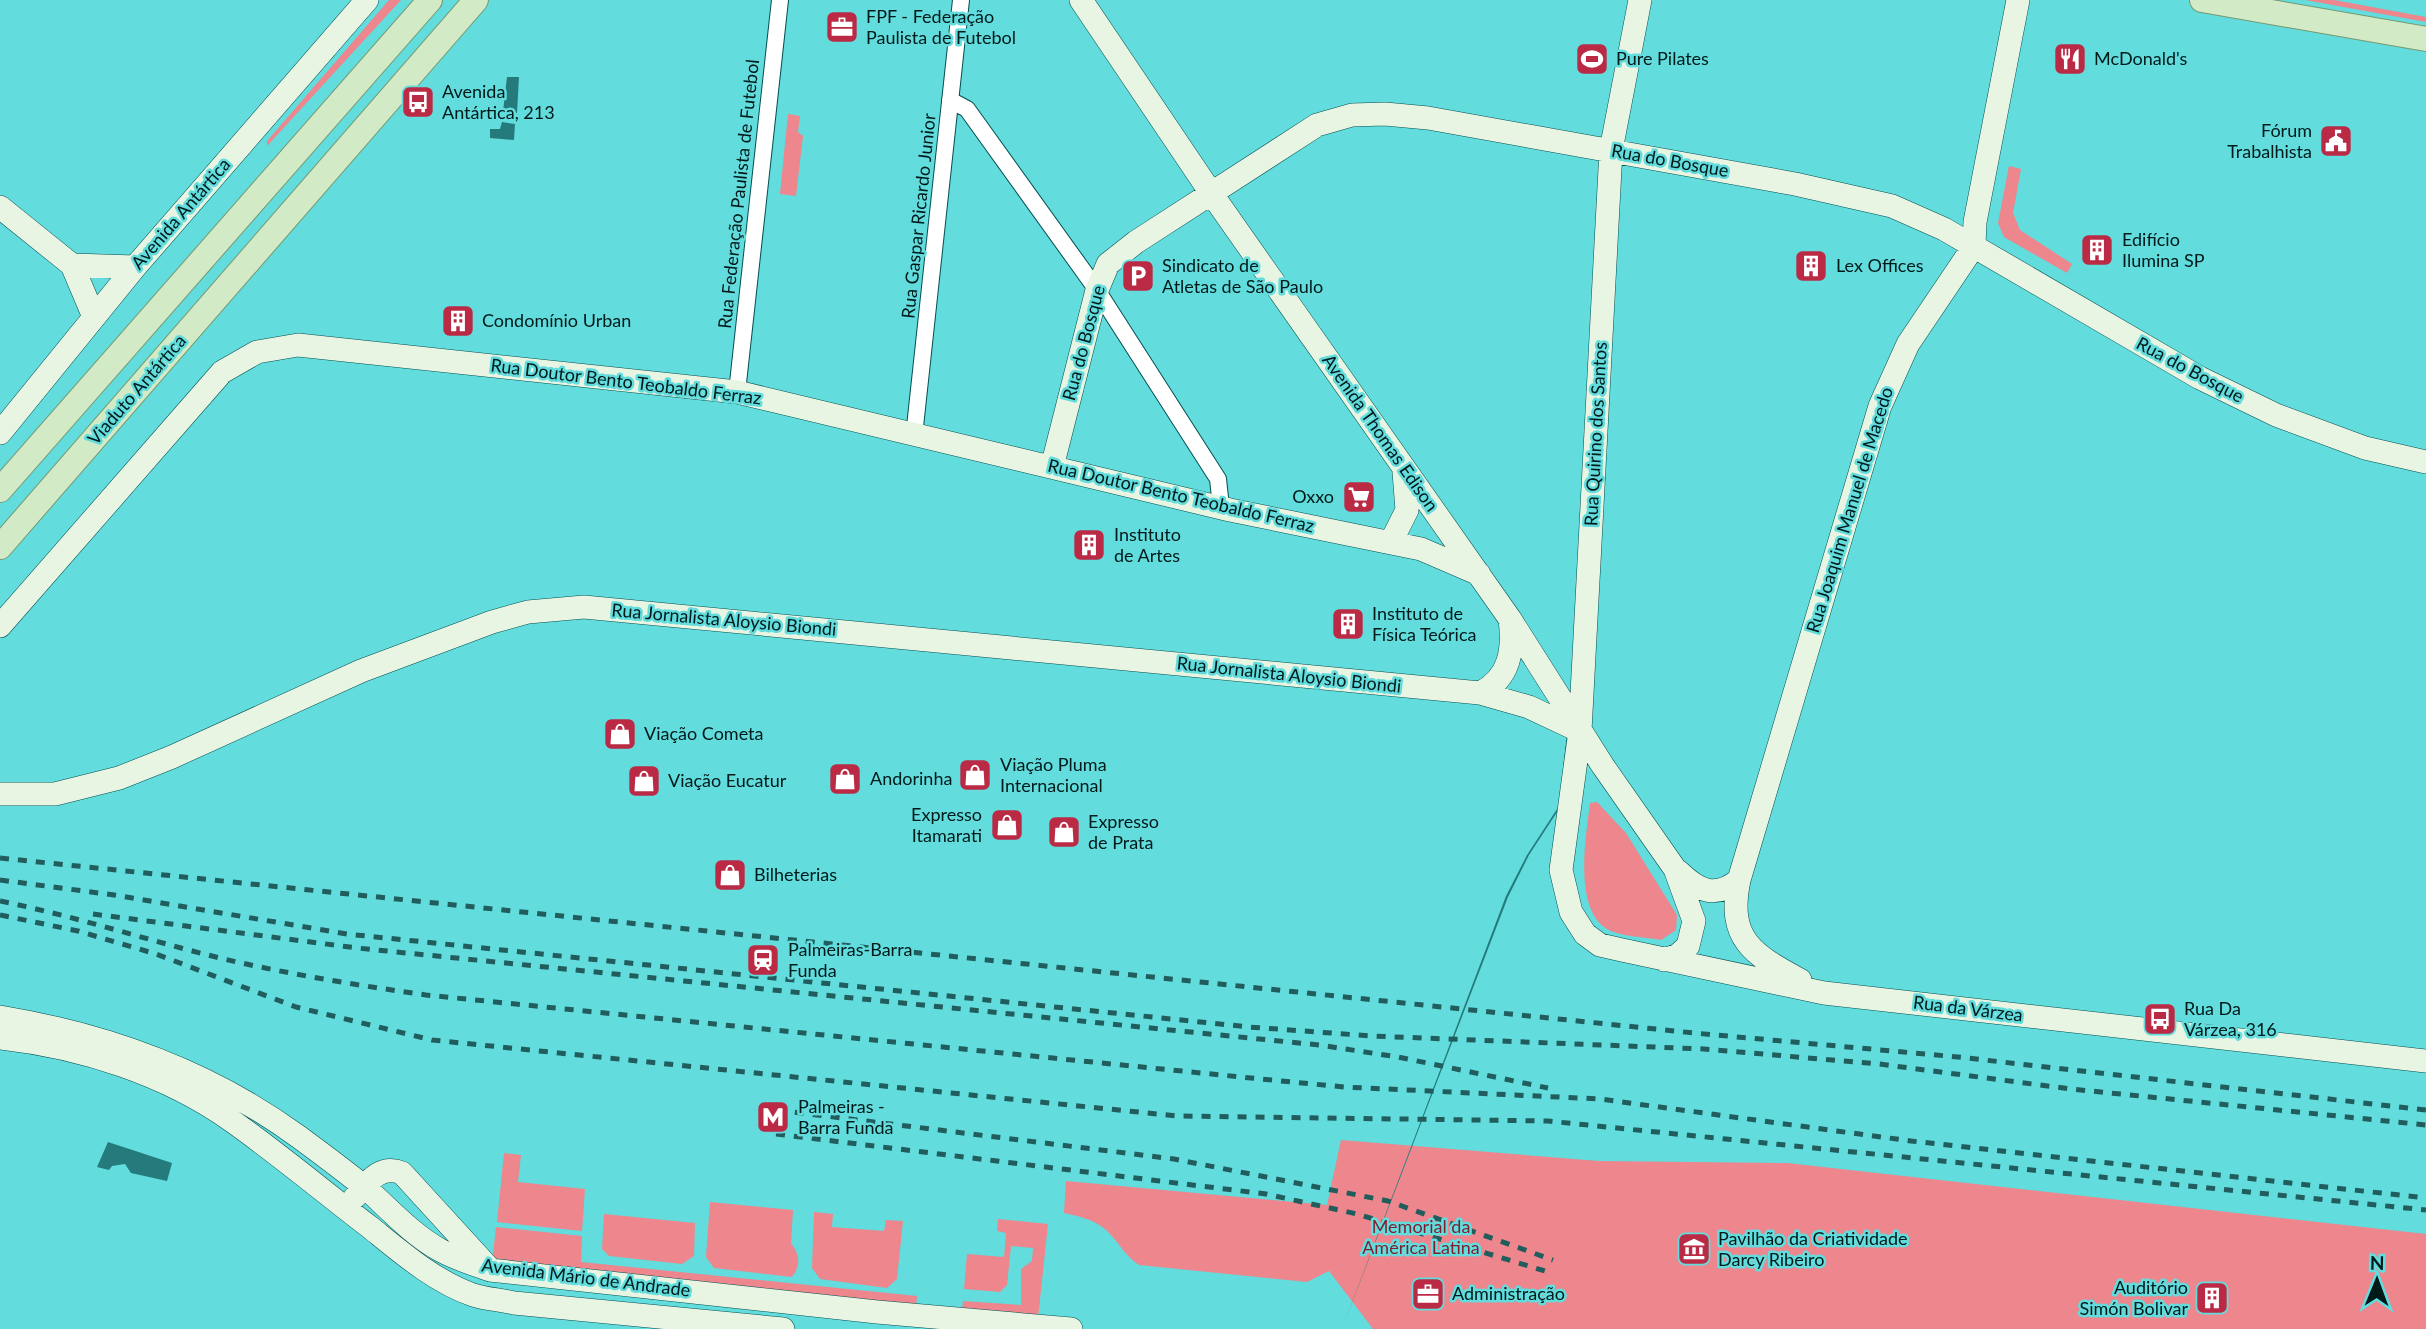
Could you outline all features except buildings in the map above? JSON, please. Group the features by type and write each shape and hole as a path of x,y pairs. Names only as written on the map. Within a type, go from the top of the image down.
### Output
{"main road":[{"name":"Viaduto Antártica","path":"0,490 430,0"},
{"name":"Viaduto Antártica","path":"0,547 477,0"},
{"path":"2202,0 2426,39"}],"street":[{"name":"Avenida Antártica","path":"0,433 135,267 368,0"},
{"name":"Rua Federação Paulista de Futebol","path":"737,392 780,0"},
{"name":"Rua Gaspar Ricardo Junior","path":"914,436 961,0"},
{"name":"Avenida Thomas Edison","path":"1082,0 1211,193 1510,619 1580,731 1675,869 1694,921 1688,946 1678,955 1664,960"},
{"name":"Rua Quirino dos Santos","path":"1561,870 1580,731 1611,150 1640,0"},
{"name":"Rua Joaquim Manuel de Macedo","path":"1824,993 1769,963 1742,937 1734,915 1739,880 1880,405 1908,344 1974,246 1975,222 2018,0"},
{"path":"950,100 967,109 1097,290 1218,479 1221,507"},
{"name":"Rua do Bosque","path":"1052,467 1097,290 1108,264 1317,125 1352,115 1385,114 1428,118 1611,150 1796,184 1892,206 1974,246 2200,378 2276,415 2365,448 2426,462"},
{"path":"0,207 72,265 94,317"},
{"path":"72,265 135,267"},
{"name":"Rua Doutor Bento Teobaldo Ferraz","path":"0,626 199,394 222,372 244,357 269,348 311,346 737,392 1221,507 1433,552 1479,575"},
{"path":"1391,542 1407,510 1407,487 1401,463"},
{"name":"Rua Jornalista Aloysio Biondi","path":"0,794 55,794 119,778 173,758 362,671 492,622 528,612 584,607 1480,693 1529,707 1580,731"},
{"path":"1480,693 1493,687 1508,664 1510,619"},
{"name":"Avenida Thomas Edison","path":"1675,869 1695,886 1708,892 1727,888 1739,880"},
{"name":"Rua da Várzea","path":"1561,870 1572,912 1585,934 1600,945 1664,960 1824,993 2426,1061"},
{"name":"Avenida Mário de Andrade","path":"0,1017 48,1025 108,1041 181,1066 296,1135 364,1187 425,1241 457,1259 490,1270 877,1312 1071,1329"},
{"name":"Avenida Mário de Andrade","path":"0,1038 104,1060 184,1092 231,1120 409,1259 447,1283 474,1295 514,1303 783,1329"},
{"path":"344,1208 384,1170 401,1172 490,1270"}],"green space":[{"path":"389,0 401,0 267,146 267,141"},
{"path":"2305,0 2334,0 2426,17 2426,22"},
{"path":"788,114 800,116 798,132 803,136 796,196 780,194"},
{"path":"2009,166 2021,169 2013,213 2020,230 2072,264 2067,273 2004,237 1998,223"},
{"path":"1597,802 1626,833 1677,915 1676,930 1661,940 1613,932 1596,919 1589,905 1584,870 1585,852 1590,803"},
{"name":"Memorial da América Latina","path":"1341,1140 1599,1161 1787,1163 2426,1234 2426,1329 1373,1329 1329,1271 1307,1282 1139,1265 1101,1226 1064,1213 1066,1181 1327,1205"},
{"path":"504,1153 521,1155 518,1182 585,1189 582,1231 497,1222"},
{"path":"710,1202 793,1210 791,1243 798,1260 792,1277 714,1268 706,1257"},
{"path":"814,1212 833,1214 832,1227 884,1231 886,1220 903,1221 897,1279 887,1288 820,1279 812,1268"},
{"path":"604,1214 695,1223 694,1256 682,1264 609,1256 602,1249"},
{"path":"998,1219 1048,1224 1038,1318 962,1310 963,1301 1021,1305 1021,1269 1032,1261 1033,1248 1011,1246 1007,1285 1000,1292 964,1289 967,1254 1004,1257 1006,1233 997,1231"},
{"path":"496,1227 582,1236 581,1262 917,1296 916,1306 492,1263"}],"water":[{"path":"507,77 519,77 517,113 503,111"},
{"path":"502,122 515,124 514,140 490,138 490,129 500,129"},
{"path":"1610,145 1586,568 1561,806 1529,855 1508,897 1342,1329 1506,896 1527,855 1559,806 1585,568"},
{"path":"108,1142 172,1163 167,1181 131,1173 125,1164 112,1166 109,1170 97,1167"}],"railway":[{"path":"0,858 1694,1033 1958,1057 2426,1110"},
{"path":"0,880 114,895 347,934 1249,1027 1372,1036 1704,1049 1879,1064 2071,1089 2426,1125"},
{"path":"0,901 237,962 426,995 1344,1087 1600,1099 1911,1141 2426,1198"},
{"path":"93,914 357,948 1319,1045 1398,1057 1548,1088"},
{"path":"0,915 78,931 156,954 296,1007 432,1040 1177,1116 1548,1121 2426,1210"},
{"path":"777,1110 1174,1159 1388,1201 1553,1260"},
{"path":"776,1134 1266,1194 1357,1214 1545,1271"}],"place":[{"name":"FPF - Federação Paulista de Futebol","path":"842,27"},
{"name":"Pure Pilates","path":"1592,59"},
{"name":"McDonald's","path":"2070,59"},
{"name":"Avenida Antártica, 213","path":"418,102"},
{"name":"Fórum Trabalhista","path":"2336,141"},
{"name":"Edifício Ilumina SP","path":"2097,250"},
{"name":"Lex Offices","path":"1811,266"},
{"name":"Sindicato de Atletas de São Paulo","path":"1138,276"},
{"name":"Condomínio Urban","path":"458,321"},
{"name":"Oxxo","path":"1359,497"},
{"name":"Instituto de Artes","path":"1089,545"},
{"name":"Instituto de Física Teórica","path":"1348,624"},
{"name":"Viação Cometa","path":"620,734"},
{"name":"Viação Pluma Internacional","path":"975,775"},
{"name":"Andorinha","path":"845,779"},
{"name":"Viação Eucatur","path":"644,781"},
{"name":"Expresso Itamarati","path":"1007,825"},
{"name":"Expresso de Prata","path":"1064,832"},
{"name":"Bilheterias","path":"730,875"},
{"name":"Palmeiras-Barra Funda","path":"763,960"},
{"name":"Rua Da Várzea, 316","path":"2160,1019"},
{"name":"Palmeiras - Barra Funda","path":"773,1117"},
{"name":"Pavilhão da Criatividade Darcy Ribeiro","path":"1694,1249"},
{"name":"Administração","path":"1428,1294"},
{"name":"Auditório Simón Bolivar","path":"2212,1298"}]}
